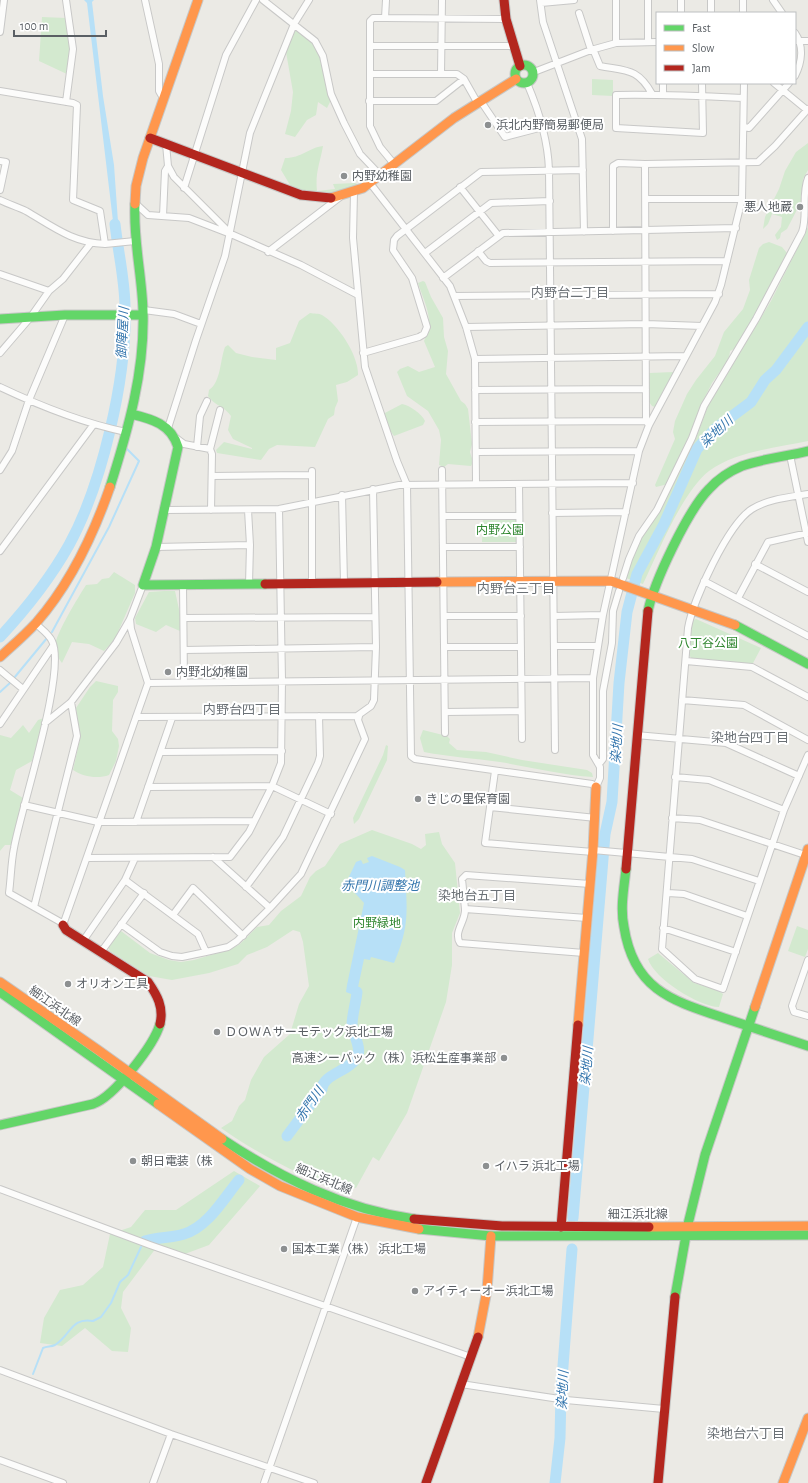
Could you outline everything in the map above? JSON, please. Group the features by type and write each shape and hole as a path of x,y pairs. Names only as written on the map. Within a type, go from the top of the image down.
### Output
{"street":[{"path":"0,32 4,0"},
{"path":"66,0 73,50 66,102"},
{"path":"145,0 159,64 159,91 163,98"},
{"path":"0,657 36,623 56,597 92,537 111,489 123,432 131,414 140,363 141,313 144,298 132,241 138,174 198,0"},
{"path":"184,188 226,55 256,0"},
{"path":"263,0 313,38 320,48 326,64 331,94 344,123 360,154 380,175"},
{"path":"46,723 71,702 116,643 130,619 143,585 156,547 178,450 171,432 201,324 225,256 250,133 294,24 310,0"},
{"path":"385,18 386,0"},
{"path":"441,74 442,0"},
{"path":"504,0 506,19 520,66"},
{"path":"574,0 540,1 543,22 555,62 582,139 584,232"},
{"path":"616,0 616,43"},
{"path":"648,0 648,42"},
{"path":"680,0 681,12"},
{"path":"711,0 711,12"},
{"path":"743,0 743,12"},
{"path":"773,0 781,12"},
{"path":"578,13 600,66 628,70 639,76 652,94"},
{"path":"394,164 380,147 370,126 370,21 373,18 506,19"},
{"path":"796,74 800,66 797,41 808,41"},
{"path":"534,72 555,62 592,49 616,43 656,42"},
{"path":"370,46 514,46"},
{"path":"520,66 530,66 534,72 532,80 527,83 521,83 516,79 516,70 520,66"},
{"path":"370,74 457,74 464,79 478,101 505,137 543,127"},
{"path":"369,101 436,102 464,79"},
{"path":"268,252 341,197 370,183 478,101 516,79"},
{"path":"527,83 543,127 549,153 550,170 555,750"},
{"path":"663,84 663,94"},
{"path":"702,84 702,96 703,133 616,128 616,95 663,94 702,96 743,98"},
{"path":"647,423 655,413 719,294 742,199 744,163 744,84"},
{"path":"613,231 613,166 618,163 758,162 775,146 808,109 775,84"},
{"path":"744,127 749,128 788,84"},
{"path":"0,91 76,104 78,108 73,200 100,211 106,243"},
{"path":"150,138 304,196 323,198 341,197"},
{"path":"166,144 168,166 184,188 229,232"},
{"path":"0,161 6,162 0,190"},
{"path":"566,1230 584,953 590,884 595,850 596,787 600,778 599,764 593,755 593,678 603,615 639,451 647,423 645,164"},
{"path":"163,216 165,171 168,166"},
{"path":"363,353 419,337 424,334 427,328 412,278 393,250 394,240 407,229 478,174 487,171 583,170"},
{"path":"599,764 603,759 603,691 612,643 613,611 622,585 629,557 638,536 658,510 692,438 704,406 756,319 802,232 805,222 805,186 808,178"},
{"path":"370,183 450,286 466,327 475,359 476,484"},
{"path":"460,187 498,235"},
{"path":"354,192 353,238 365,368 380,415 407,485 411,756 415,759 592,784 596,787"},
{"path":"646,199 742,199"},
{"path":"0,200 25,211 70,237 92,243 132,241"},
{"path":"425,253 479,211 494,202 550,201"},
{"path":"135,203 147,214 184,217 200,221 229,232 268,252 301,265 358,295"},
{"path":"200,221 208,211"},
{"path":"443,278 498,235 505,232 645,231 736,228"},
{"path":"0,353 30,318 49,291 63,279 92,243"},
{"path":"478,251 490,263 727,261"},
{"path":"0,274 49,291"},
{"path":"454,296 646,293 719,294"},
{"path":"0,319 65,315 114,315 141,313 174,314 201,324"},
{"path":"0,470 12,451 29,400 65,315"},
{"path":"466,327 646,324 702,326"},
{"path":"475,359 686,356"},
{"path":"0,387 29,400 97,425 123,432"},
{"path":"475,390 646,389"},
{"path":"197,447 200,416 207,401"},
{"path":"646,402 655,413"},
{"path":"211,510 212,454 210,449 220,410"},
{"path":"131,414 156,420 182,443 210,449"},
{"path":"475,422 551,421 647,423"},
{"path":"0,551 97,425"},
{"path":"476,452 639,451"},
{"path":"808,451 743,466 724,476 713,485 694,509 651,595 646,620 622,923 627,947 638,969 659,992 672,1000 808,1046"},
{"path":"790,455 808,542"},
{"path":"442,470 445,733"},
{"path":"212,476 311,473 312,583"},
{"path":"165,510 279,509 373,489 407,485 633,483"},
{"path":"519,484 522,739"},
{"path":"136,717 359,716 374,702 376,647 373,489"},
{"path":"808,494 764,503 744,515 738,521 704,580 692,608 675,777 668,892 663,928 662,949 695,979 723,989 784,810 808,756"},
{"path":"342,495 344,583"},
{"path":"222,866 249,832 280,768 282,751 282,680 279,509"},
{"path":"248,510 250,584"},
{"path":"552,513 626,512"},
{"path":"443,516 520,516"},
{"path":"738,598 768,542 807,533"},
{"path":"156,547 250,545"},
{"path":"444,547 520,547"},
{"path":"755,564 808,592"},
{"path":"143,585 553,580 611,581 692,608 730,623 808,664"},
{"path":"704,580 808,636"},
{"path":"183,585 184,682"},
{"path":"554,616 603,615"},
{"path":"444,616 521,616"},
{"path":"184,618 375,617"},
{"path":"0,1125 103,1100 123,1080 148,1047 158,1030 162,1013 154,989 148,982 66,930 64,924 98,822 148,683 131,629 130,619"},
{"path":"36,623 52,641 55,657 53,680 46,723 14,848 9,893 64,924"},
{"path":"0,724 53,646"},
{"path":"554,646 598,646"},
{"path":"184,650 376,647"},
{"path":"445,647 521,647"},
{"path":"686,661 752,667 808,697"},
{"path":"0,670 23,689"},
{"path":"148,683 282,680 593,678"},
{"path":"682,700 744,705 808,740"},
{"path":"34,907 76,736 71,702"},
{"path":"445,712 521,711"},
{"path":"246,887 277,848 302,800 320,756 319,716"},
{"path":"349,716 359,723"},
{"path":"121,924 164,954 182,957 232,945 243,936 301,874 365,739 359,723 359,716"},
{"path":"136,822 172,718"},
{"path":"636,735 726,743 799,776"},
{"path":"161,752 282,751"},
{"path":"495,770 485,843 627,852 694,859 759,881"},
{"path":"675,777 710,780 784,810"},
{"path":"148,787 272,786 330,814"},
{"path":"24,805 98,822 254,821"},
{"path":"490,806 596,818"},
{"path":"658,1483 671,1329 686,1231 705,1155 807,853 772,844 700,820 672,818"},
{"path":"213,857 270,908"},
{"path":"87,858 230,857"},
{"path":"83,941 125,880 135,858"},
{"path":"584,953 460,943 458,939 458,932 466,916 462,879 466,875 590,884"},
{"path":"125,880 198,934 206,952"},
{"path":"173,915 193,888 243,936"},
{"path":"668,892 684,894 747,916"},
{"path":"100,952 144,893"},
{"path":"466,909 587,918"},
{"path":"663,928 736,952"},
{"path":"808,960 806,975 792,1008 794,1012 808,1016"},
{"name":"細江浜北線","path":"0,982 129,1071 181,1111 252,1158 307,1188 362,1208 406,1218 446,1224 577,1231 686,1231"},
{"name":"細江浜北線","path":"0,992 250,1169 280,1186 357,1216 418,1229 491,1236 566,1230"},
{"path":"0,1189 150,1245 471,1357"},
{"path":"264,1483 357,1216"},
{"path":"686,1231 808,1226"},
{"path":"686,1231 808,1235"},
{"path":"426,1483 480,1333 484,1312 491,1236"},
{"path":"0,1370 171,1434 314,1483"},
{"path":"461,1384 555,1399 664,1409"},
{"path":"783,1483 808,1418"},
{"path":"153,1483 171,1434"},
{"path":"0,1460 63,1483"}],"green space":[{"path":"42,17 66,18 73,48 69,75 39,61"},
{"path":"296,27 314,42 323,62 331,100 327,108 318,102 316,115 307,120 295,137 285,134 291,111 293,92 286,52"},
{"path":"592,79 613,80 613,96 592,95"},
{"path":"808,143 808,170 803,179 802,200 787,229 781,233 780,238 777,240 775,235 781,227 782,217 772,214 768,224 763,229 765,217 779,189 785,171 796,152"},
{"path":"323,146 317,173 317,191 335,189 333,184 355,183 359,185 344,193 306,197 290,185 281,170 285,158 301,155"},
{"path":"808,227 808,441 757,451 731,459 709,471 689,493 680,508 663,540 643,584 626,578 632,558 641,538 659,513 696,438 708,406 771,301"},
{"path":"769,242 782,247 787,253 786,259 736,348 730,351 729,359 712,383 702,403 690,437 668,484 656,487 655,485 675,439 673,432 675,421 687,394 715,356 724,332 743,309 750,290 749,280 759,248 763,244"},
{"path":"423,281 425,282 431,297 443,318 444,337 448,351 446,374 461,401 468,409 472,444 470,452 473,462 471,466 448,464 444,467 439,465 441,440 439,430 428,411 407,396 397,372 408,366 419,372 435,367 424,341 429,326 429,319 426,305 418,283"},
{"path":"310,313 322,315 328,319 341,333 355,359 358,375 347,382 336,385 338,401 334,415 328,419 315,447 277,445 269,449 261,460 217,453 216,450 224,442 252,449 233,439 228,430 231,416 226,410 213,402 208,396 209,390 216,382 225,347 228,345 236,353 276,360 276,348 290,343 299,321"},
{"path":"674,372 655,407 652,406 649,402 649,373"},
{"path":"402,404 415,410 425,421 423,425 394,436 389,429 383,414"},
{"name":"内野公園","path":"483,517 517,518 517,542 482,542"},
{"path":"114,572 135,585 135,593 115,639 104,651 89,644 72,642 62,663 59,659 55,646 59,633 73,606 86,585 97,584 102,579 109,578"},
{"path":"175,591 180,614 180,631 166,625 156,632 136,624 135,618 149,592"},
{"name":"八丁谷公園","path":"696,619 761,648 752,665 692,659 689,655 692,621"},
{"path":"96,681 118,686 118,692 113,700 112,731 118,739 119,746 116,761 109,775 95,777 86,776 73,770 80,739 76,708 90,687"},
{"path":"44,718 32,761 16,770 10,790 23,798 12,845 5,845 0,851 0,735 11,738 23,725 29,733 38,720"},
{"path":"423,730 447,736 450,739 449,743 457,750 486,752 522,760 587,770 592,773 593,777 558,773 500,762 424,752 420,738"},
{"path":"386,745 388,746 387,760 359,819 354,824 353,818 383,755"},
{"name":"内野緑地","path":"372,830 412,844 421,849 426,845 425,834 439,832 442,844 455,863 460,913 452,933 452,965 446,1002 407,1113 379,1161 373,1157 356,1188 352,1187 348,1194 283,1165 251,1148 221,1128 232,1121 239,1106 245,1100 251,1080 264,1057 290,1034 299,1004 309,986 303,942 300,932 293,930 267,947 247,955 238,964 209,973 172,980 149,976 110,951 108,947 121,931 150,953 169,960 181,962 194,960 231,949 240,944 257,927 269,925 281,911 301,896 310,877 316,871 325,866 340,844"},
{"path":"797,926 808,930 808,949 805,957 788,951"},
{"path":"658,953 694,983 717,990 723,994 719,1007 711,1006 690,997 668,983 652,967 648,959"},
{"path":"234,1171 260,1186 209,1245 182,1255 156,1248 123,1292 121,1308 131,1328 128,1352 112,1351 85,1328 62,1346 40,1343 44,1318 60,1290 83,1285 103,1267 110,1234 131,1227 145,1210 176,1210"}],"water":[{"path":"84,0 94,0 92,2 103,96 114,165 119,236 115,238 87,3"},
{"name":"赤門川調整池","path":"372,856 405,870 407,907 405,928 394,963 371,957 370,960 364,959 357,992 351,994 346,992 347,985 364,903 346,883 356,862 361,860 363,864 369,862 367,858"}],"waterway":[{"name":"御陣屋川","path":"0,637 37,593 54,570 69,545 81,520 102,462 117,397 125,336 124,287 115,224"},
{"name":"染地川","path":"573,1218 605,834 612,802 619,683 627,612 637,574 664,524 697,449 715,429 751,402 765,380 776,370 808,327"},
{"path":"52,632 109,527 139,461 127,449"},
{"path":"14,678 47,638"},
{"path":"0,692 11,682"},
{"name":"赤門川","path":"287,1136 322,1089 323,1084 332,1076 350,1065 358,1055 358,1044 352,1025 357,992"},
{"path":"145,1241 184,1234 201,1225 215,1211 239,1180"},
{"path":"33,1374 43,1348 55,1345 76,1324 86,1320 93,1321 101,1317 111,1303 120,1282 128,1275 141,1247"},
{"name":"染地川","path":"555,1483 560,1438 561,1392 572,1249"}],"traffic: fast":[{"path":"520,65 528,65 533,70 533,74 531,81 528,83 520,83 515,78 515,70 520,65"},
{"path":"110,487 129,422 141,356 143,311 135,231 135,204"},
{"path":"0,319 65,315 143,315"},
{"path":"131,414 146,418 166,428 175,439 178,447 156,547 143,585 265,584"},
{"path":"648,611 651,598 664,565 682,529 691,513 713,485 733,470 742,466 758,461 808,451"},
{"path":"735,625 808,664"},
{"path":"626,869 622,905 624,927 629,949 637,966 647,979 659,990 673,999 707,1013 808,1046"},
{"path":"0,992 158,1104"},
{"path":"675,1297 688,1224 705,1155 755,1007"},
{"path":"0,1125 93,1104 102,1099 122,1081 142,1057 160,1024"},
{"path":"222,1139 267,1167 314,1190 362,1208 414,1219"},
{"path":"419,1229 491,1236 808,1235"}],"traffic: slow":[{"path":"135,204 136,186 143,158 198,0"},
{"path":"331,198 363,188 454,118 516,79"},
{"path":"0,657 36,623 60,592 80,558 110,487"},
{"path":"437,582 611,581 735,625"},
{"path":"578,1025 593,850 596,787"},
{"path":"755,1007 808,849"},
{"path":"0,982 222,1139"},
{"path":"158,1104 250,1169 280,1186 357,1217 419,1229"},
{"path":"649,1227 808,1226"},
{"path":"478,1337 487,1290 491,1236"},
{"path":"783,1483 808,1418"}],"traffic: jam":[{"path":"504,0 506,19 520,66"},
{"path":"150,138 301,195 331,198"},
{"path":"265,584 437,582"},
{"path":"626,869 648,611"},
{"path":"63,925 66,930 148,982 159,1002 161,1012 160,1024"},
{"path":"561,1227 578,1025"},
{"path":"414,1219 502,1226 649,1227"},
{"path":"658,1483 675,1297"},
{"path":"426,1483 478,1337"}],"place":[{"name":"浜北内野簡易郵便局","path":"488,125"},
{"name":"内野幼稚園","path":"344,176"},
{"name":"悪人地蔵","path":"800,207"},
{"name":"内野北幼稚園","path":"168,672"},
{"name":"きじの里保育園","path":"418,799"},
{"name":"オリオン工具","path":"68,984"},
{"name":"ＤＯＷＡサーモテック浜北工場","path":"217,1032"},
{"name":"高速シーパック（株）浜松生産事業部","path":"504,1058"},
{"name":"朝日電装（株","path":"133,1161"},
{"name":"イハラ 浜北工場","path":"486,1166"},
{"name":"国本工業（株） 浜北工場","path":"284,1249"},
{"name":"アイティーオー浜北工場","path":"415,1291"}],"district":[{"name":"内野台二丁目","path":"570,292"},
{"name":"内野台三丁目","path":"516,588"},
{"name":"内野台四丁目","path":"242,709"},
{"name":"染地台四丁目","path":"750,737"},
{"name":"染地台五丁目","path":"477,895"},
{"name":"染地台六丁目","path":"746,1433"}]}
